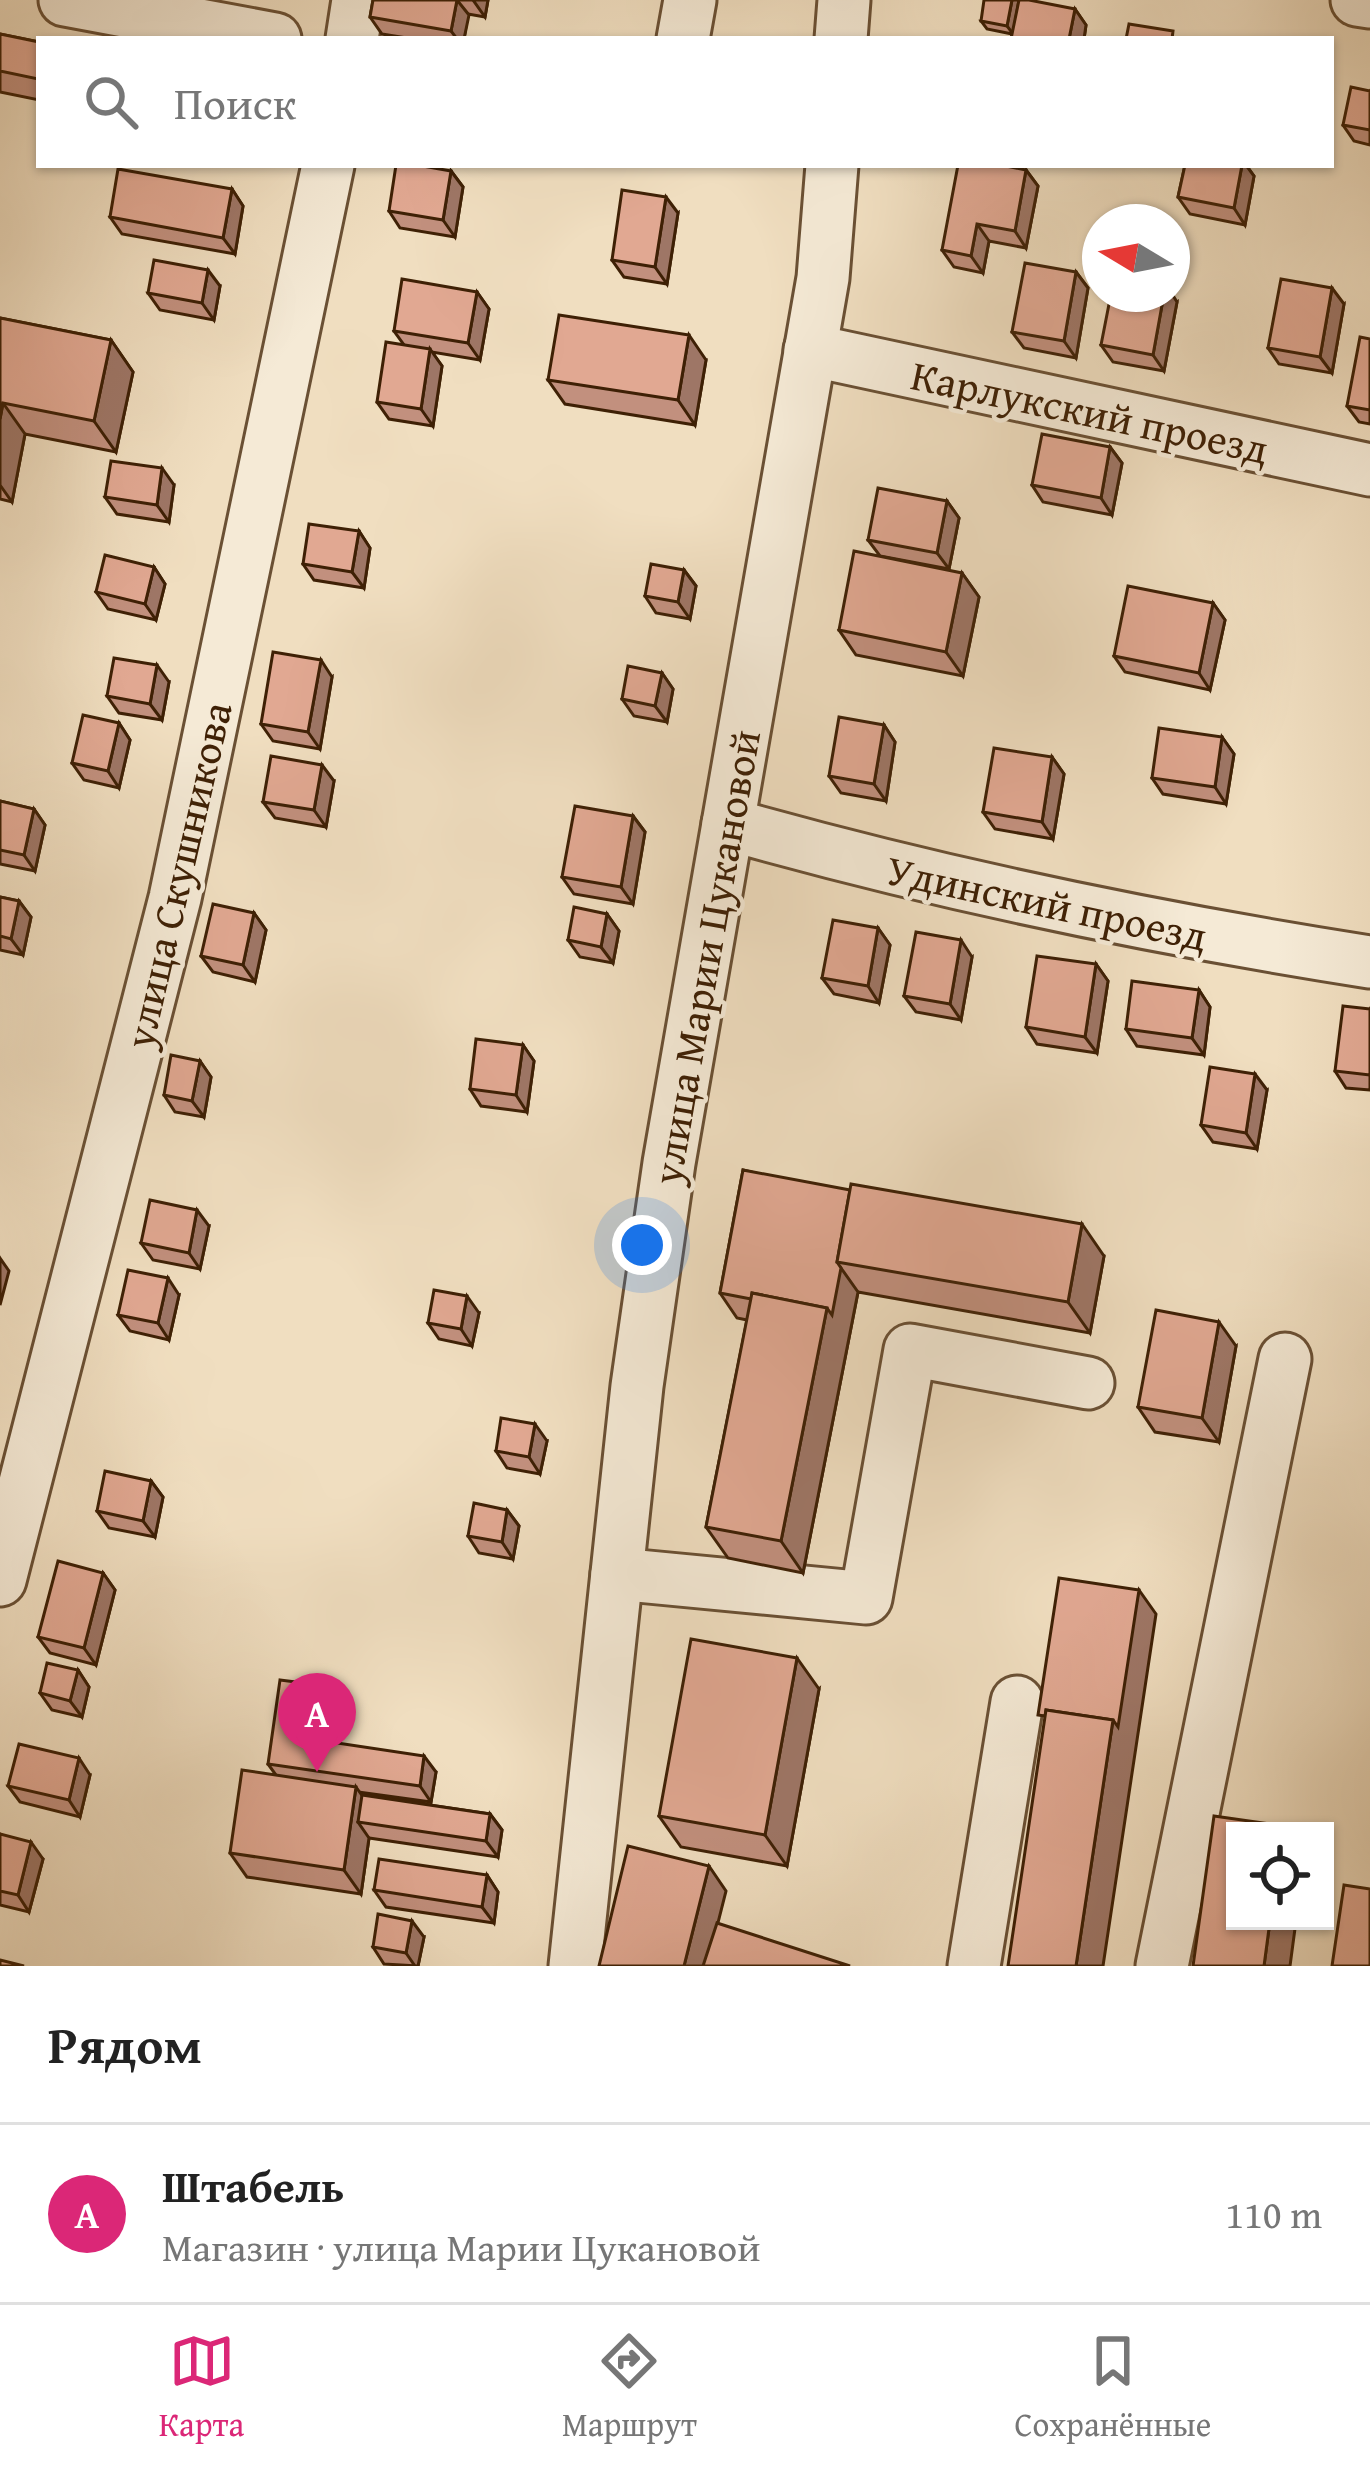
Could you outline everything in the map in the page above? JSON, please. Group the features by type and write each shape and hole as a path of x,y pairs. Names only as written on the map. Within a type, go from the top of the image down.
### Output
{"street":[{"path":"65,0 259,36"},
{"path":"352,36 358,0"},
{"path":"684,36 690,0"},
{"path":"841,36 844,0"},
{"path":"1357,0 1370,2"},
{"name":"улица Скушникова","path":"0,1580 175,898 327,168"},
{"name":"улица Марии Цукановой","path":"575,1966 659,1230 823,278 832,168"},
{"name":"Карлукский проезд","path":"810,350 1370,470"},
{"name":"Удинский проезд","path":"728,824 865,863 1146,927 1370,962"},
{"path":"617,1574 866,1598 910,1350 1088,1383"},
{"path":"1162,1966 1285,1359"},
{"path":"974,1966 1017,1702"}],"building":[{"path":"373,0 457,0 451,31 370,17"},
{"path":"984,0 1012,0 1007,26 981,21"},
{"path":"1019,0 1075,9 1070,36 1012,36"},
{"path":"1129,24 1173,31 1172,36 1127,36"},
{"path":"0,34 36,41 36,79 0,71"},
{"path":"1351,87 1370,91 1370,130 1343,125"},
{"path":"396,168 451,171 443,220 389,211"},
{"path":"957,168 1026,170 1015,231 977,224 971,256 942,250"},
{"path":"1184,168 1241,168 1234,208 1178,197"},
{"path":"118,169 232,189 223,238 110,217"},
{"path":"622,190 666,197 655,267 612,260"},
{"path":"154,260 208,270 202,303 148,293"},
{"path":"1025,263 1076,272 1064,341 1012,332"},
{"path":"402,279 477,292 468,343 394,331"},
{"path":"1281,279 1332,288 1320,357 1268,348"},
{"path":"1107,312 1161,312 1153,355 1101,345"},
{"path":"559,315 689,335 678,400 548,380"},
{"path":"0,318 111,340 94,421 3,403 0,419"},
{"path":"1360,337 1370,339 1370,410 1347,406"},
{"path":"386,342 430,349 421,409 377,402"},
{"path":"1042,434 1110,447 1101,498 1032,485"},
{"path":"111,461 162,468 157,505 105,497"},
{"path":"878,488 947,501 937,553 868,540"},
{"path":"309,524 359,531 352,572 303,564"},
{"path":"854,551 962,573 946,652 839,630"},
{"path":"105,555 154,567 145,604 96,592"},
{"path":"651,564 684,570 678,602 645,596"},
{"path":"1128,586 1213,603 1199,673 1114,656"},
{"path":"273,652 321,660 308,732 261,724"},
{"path":"114,658 157,665 150,704 107,696"},
{"path":"628,666 662,673 655,706 622,699"},
{"path":"83,715 119,723 108,771 72,763"},
{"path":"839,717 884,725 874,784 829,776"},
{"path":"1159,728 1222,737 1215,787 1152,778"},
{"path":"994,748 1052,757 1042,822 983,812"},
{"path":"271,756 322,765 314,810 263,802"},
{"path":"0,801 34,809 24,855 0,850"},
{"path":"575,806 633,816 621,887 562,877"},
{"path":"0,897 19,901 11,939 0,936"},
{"path":"213,904 254,913 243,965 201,956"},
{"path":"574,907 607,914 601,947 568,940"},
{"path":"833,920 878,928 868,986 822,978"},
{"path":"916,932 961,940 950,1004 904,996"},
{"path":"1037,956 1096,964 1085,1037 1026,1027"},
{"path":"1132,981 1199,990 1192,1038 1126,1029"},
{"path":"1343,1006 1370,1009 1370,1075 1335,1071"},
{"path":"476,1039 523,1045 516,1095 470,1089"},
{"path":"171,1055 200,1061 192,1101 164,1095"},
{"path":"1210,1067 1255,1074 1246,1133 1201,1125"},
{"path":"743,1170 850,1190 832,1315 827,1308 752,1293 751,1299 720,1293"},
{"path":"851,1184 1082,1224 1068,1302 837,1262"},
{"path":"150,1200 197,1210 189,1253 141,1243"},
{"path":"128,1270 168,1278 158,1323 118,1315"},
{"path":"434,1290 467,1296 461,1329 428,1323"},
{"path":"752,1293 827,1308 781,1541 706,1527"},
{"path":"1156,1310 1219,1322 1202,1418 1138,1407"},
{"path":"501,1418 535,1424 529,1457 496,1451"},
{"path":"105,1471 151,1481 143,1521 97,1511"},
{"path":"474,1503 507,1510 502,1542 468,1536"},
{"path":"58,1561 103,1573 84,1648 38,1637"},
{"path":"1059,1578 1139,1590 1118,1727 1113,1720 1046,1710 1045,1716 1038,1715"},
{"path":"691,1639 797,1658 765,1835 659,1816"},
{"path":"47,1663 78,1670 70,1701 40,1693"},
{"path":"280,1680 312,1684 304,1738 424,1756 420,1786 268,1764"},
{"path":"1046,1710 1113,1720 1076,1966 1008,1966"},
{"path":"19,1744 79,1758 69,1800 8,1786"},
{"path":"242,1770 356,1787 344,1870 230,1853"},
{"path":"362,1795 490,1814 486,1841 358,1822"},
{"path":"1214,1816 1256,1822 1226,1822 1226,1930 1269,1930 1264,1966 1193,1966"},
{"path":"0,1834 31,1842 18,1895 0,1891"},
{"path":"628,1846 709,1866 684,1966 599,1966"},
{"path":"379,1859 487,1875 482,1907 374,1890"},
{"path":"1344,1885 1370,1889 1370,1966 1332,1966"},
{"path":"378,1914 412,1921 406,1953 373,1947"},
{"path":"717,1923 850,1966 703,1966"}],"place":[{"name":"Штабель","path":"317,1772"}]}
